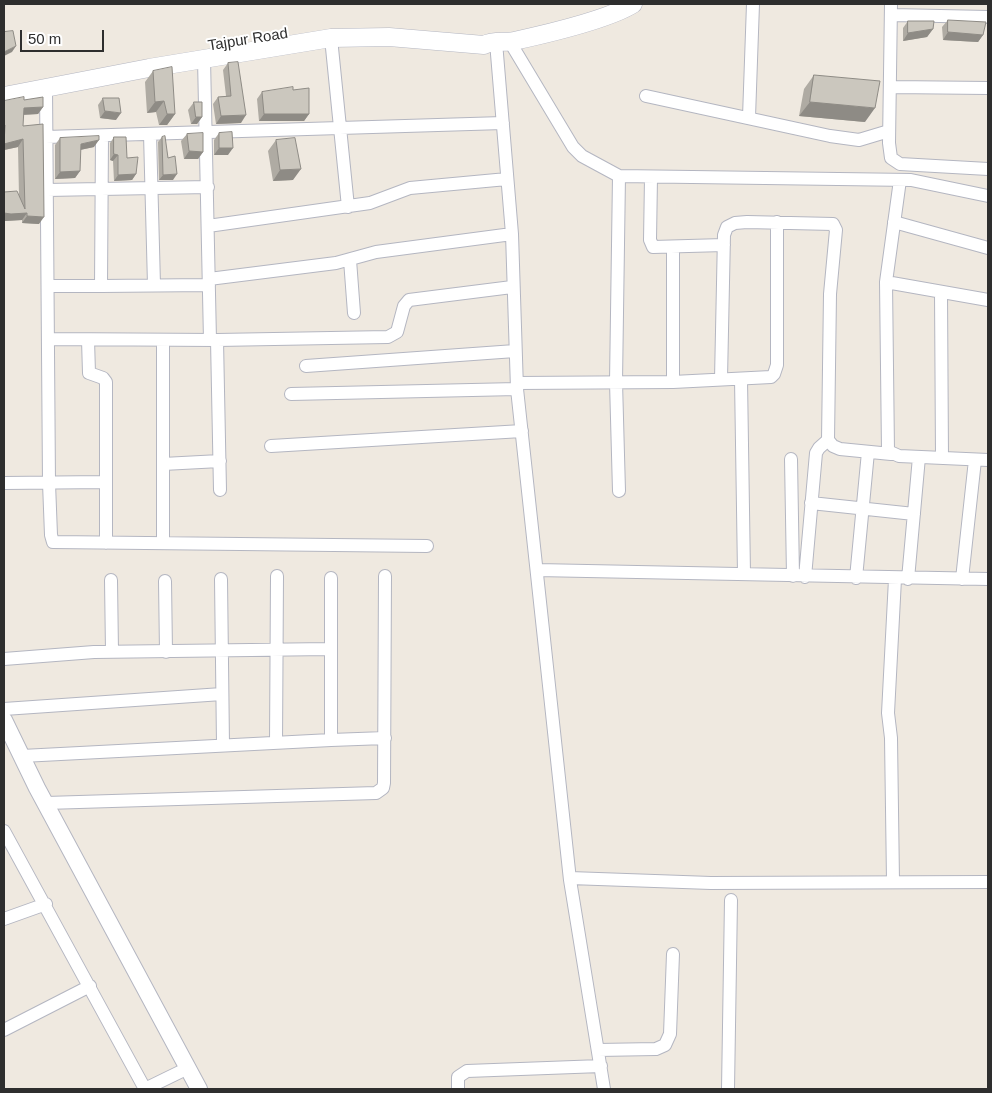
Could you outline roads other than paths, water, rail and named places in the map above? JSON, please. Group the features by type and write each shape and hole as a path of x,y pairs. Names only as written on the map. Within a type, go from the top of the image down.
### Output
{"main road":[{"name":"Tajpur Road","path":"4,84 66,78 331,38 389,37 484,46 548,33 633,4"},
{"name":"Tajpur Road","path":"4,96 46,87 66,78 330,27 390,26 485,35 499,42"}],"street":[{"path":"749,117 753,4"},
{"path":"988,17 891,9 889,130 891,158 900,164 988,169"},
{"path":"331,38 348,206"},
{"path":"499,42 512,234 512,287 517,386 570,878 604,1089"},
{"path":"499,42 573,147 582,156 619,176 651,178 921,180 988,196"},
{"path":"204,58 209,282 220,461 220,490"},
{"path":"46,87 50,483 51,535 54,542 427,546"},
{"path":"891,87 988,88"},
{"path":"646,96 830,136 859,140 889,130"},
{"path":"46,137 503,123"},
{"path":"150,134 154,286"},
{"path":"101,286 102,136"},
{"path":"619,176 616,382 619,491"},
{"path":"651,178 650,244 658,248 724,245"},
{"path":"208,226 370,203 410,188 507,179"},
{"path":"891,454 887,448 886,282 900,180"},
{"path":"47,190 208,186"},
{"path":"291,394 766,378 774,374 776,370 777,222"},
{"path":"721,379 726,229 732,224 777,222 829,223 835,226 830,294 828,440 833,446 868,452 919,457 988,460"},
{"path":"894,222 988,248"},
{"path":"49,286 154,286 209,282 350,260 376,252 512,234"},
{"path":"673,248 673,382"},
{"path":"350,260 354,313"},
{"path":"886,282 988,300"},
{"path":"49,339 213,340 388,337 397,332 404,306 409,300 512,287"},
{"path":"941,292 942,458"},
{"path":"88,340 87,370 91,375 103,378 106,382 106,543"},
{"path":"163,340 163,543"},
{"path":"306,366 515,351"},
{"path":"741,379 744,574"},
{"path":"271,446 522,431"},
{"path":"799,576 811,504 816,453 828,440"},
{"path":"856,578 868,452"},
{"path":"908,579 919,457"},
{"path":"791,459 799,576"},
{"path":"962,579 975,460"},
{"path":"163,464 220,461"},
{"path":"4,483 106,482"},
{"path":"811,504 914,514"},
{"path":"537,570 895,579 988,579"},
{"path":"276,742 278,576"},
{"path":"46,803 376,793 383,788 384,783 385,576"},
{"path":"331,578 329,649 331,740"},
{"path":"221,579 223,745"},
{"path":"893,881 891,738 888,713 895,579"},
{"path":"111,580 112,652"},
{"path":"165,581 166,652"},
{"path":"4,659 112,652 329,649"},
{"path":"4,709 222,694"},
{"path":"4,720 46,803 199,1089"},
{"path":"22,756 385,738"},
{"path":"4,830 46,904 145,1089 188,1068"},
{"path":"570,878 712,882 988,882"},
{"path":"728,1089 731,900"},
{"path":"4,919 46,904"},
{"path":"598,1050 656,1049 665,1045 670,1034 673,954"},
{"path":"4,1030 90,986"},
{"path":"458,1089 458,1077 466,1071 601,1066"}]}
